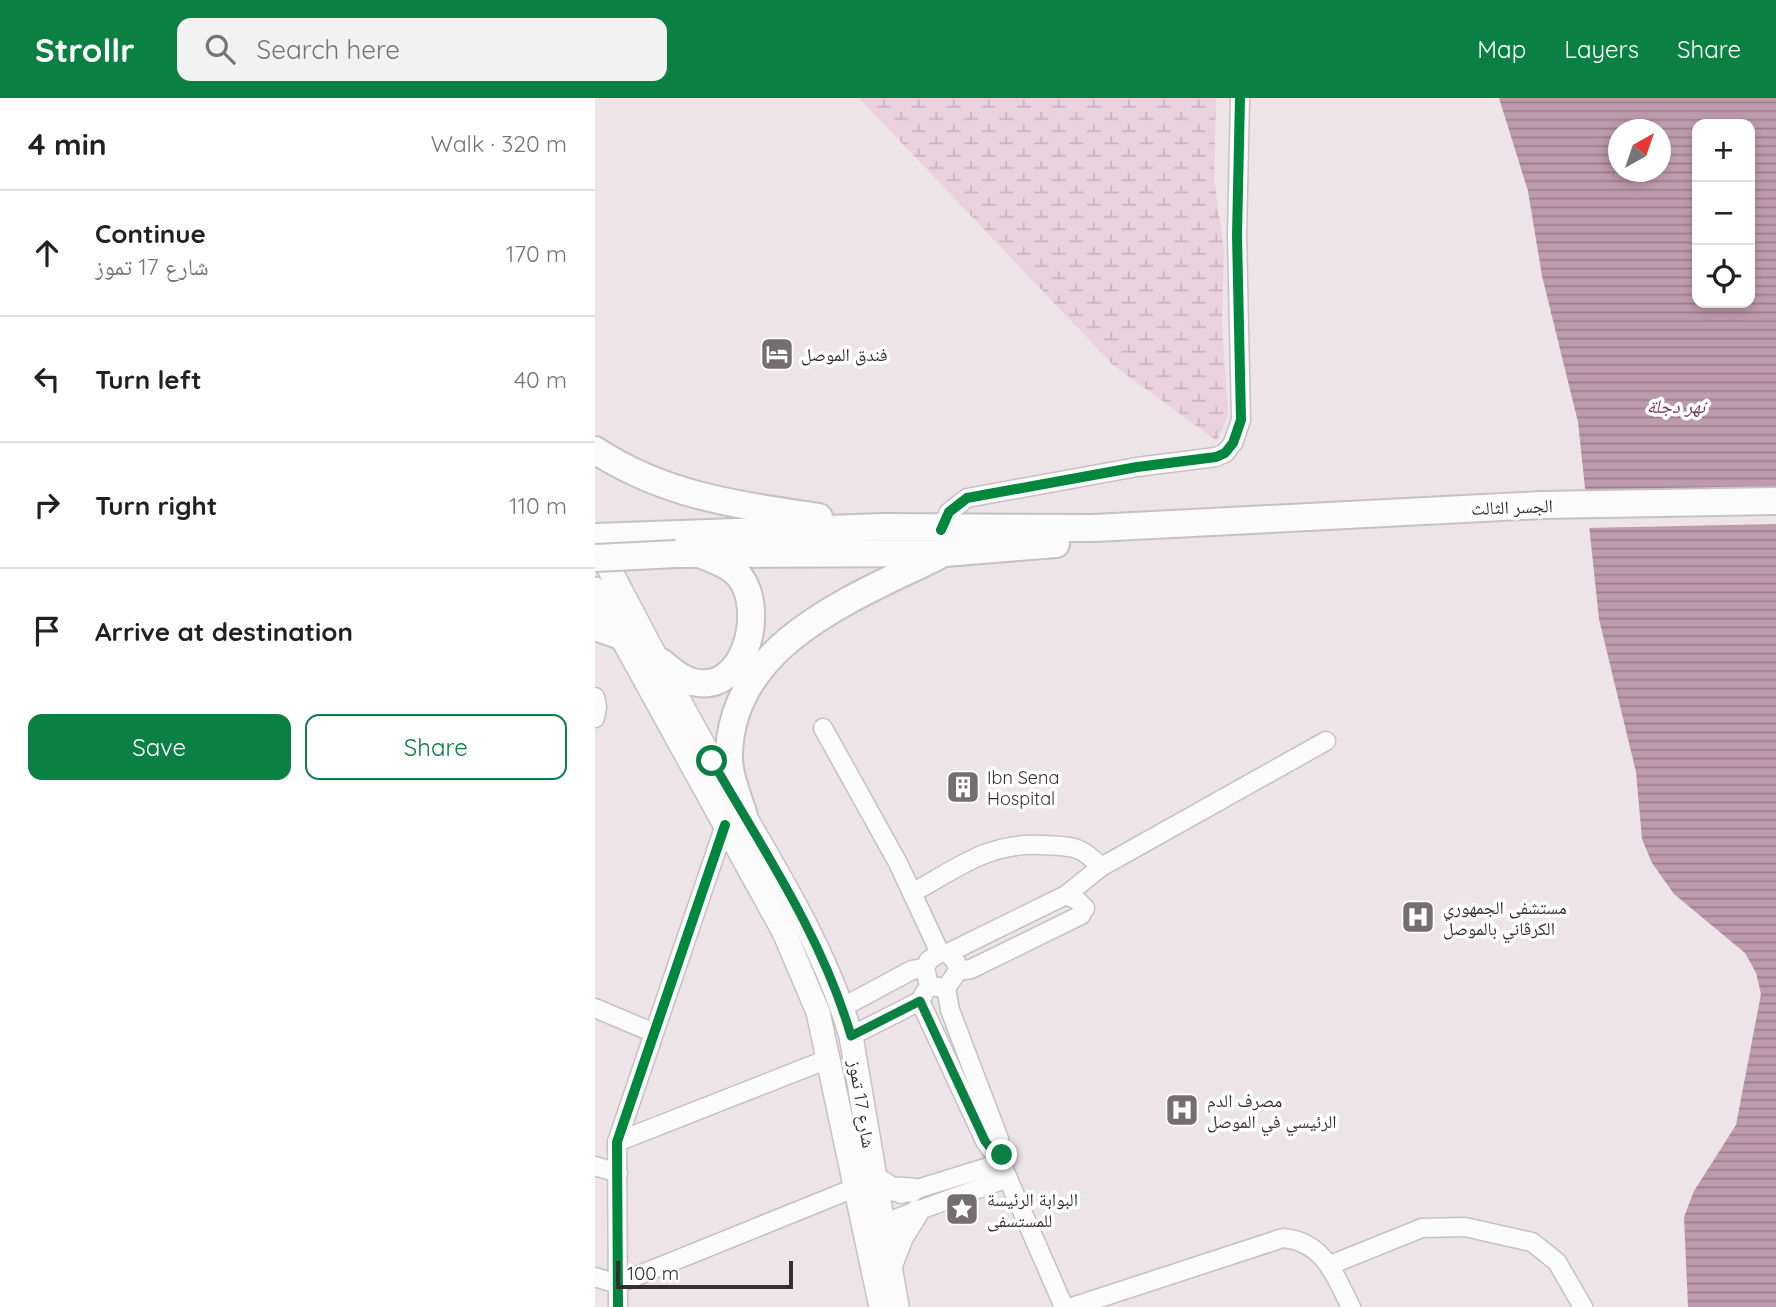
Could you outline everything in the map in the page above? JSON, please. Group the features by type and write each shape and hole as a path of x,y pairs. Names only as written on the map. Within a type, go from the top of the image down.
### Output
{"highway":[{"path":"595,450 621,467 676,491 727,503 883,527 943,541"},
{"name":"الجسر الثالث","path":"1249,524 1542,505 1776,501"},
{"name":"الجسر الثالث","path":"1249,524 1776,513"},
{"path":"595,537 683,547 943,541 1249,524"},
{"path":"595,558 883,527"},
{"path":"734,820 729,755 736,707 771,654 840,603 943,541"},
{"path":"661,663 687,680 709,682 726,674 750,639 752,612 740,578 725,565 683,547"},
{"path":"595,627 621,636"}],"main road":[{"name":"شارع 17 تموز","path":"595,543 661,663 734,820"},
{"name":"شارع 17 تموز","path":"595,589 843,1007 851,1036 881,1307"},
{"name":"شارع 17 تموز","path":"794,927 828,1059 868,1193"},
{"path":"868,1193 892,1189 915,1201 891,1267"},
{"name":"شارع 17 تموز","path":"874,1227 891,1267 897,1307"}],"street":[{"path":"943,541 949,512 967,498 1137,467 1216,457 1225,453 1234,443 1241,419 1237,235 1240,98"},
{"path":"595,697 595,718"},
{"path":"823,728 944,953 956,962 958,971"},
{"path":"1065,1307 1005,1170 999,1139 971,1090 930,986 929,960 1066,895 1101,867 1325,741"},
{"path":"618,1307 617,1142 654,1033 734,820"},
{"path":"912,893 996,847 1022,843 1075,847 1087,852 1101,867"},
{"path":"851,1036 958,971 971,969 1081,915 1085,908 1066,895"},
{"path":"843,1007 912,970 950,1010 971,1090"},
{"path":"595,1008 654,1033"},
{"path":"617,1142 828,1059"},
{"path":"595,1166 618,1173"},
{"path":"874,1227 915,1201 1005,1170"},
{"path":"595,1278 617,1284 868,1193"},
{"path":"1330,1265 1422,1228 1465,1227 1532,1242 1557,1262 1583,1307"},
{"path":"1072,1307 1283,1238 1311,1244 1330,1265 1351,1307"}],"green space":[{"path":"859,98 1216,98 1214,179 1224,250 1222,324 1228,415 1217,441 1113,365"}],"water":[{"name":"نهر دجلة","path":"1499,98 1776,98 1776,1307 1688,1307 1684,1217 1694,1191 1736,1125 1761,994 1756,973 1745,953 1674,894 1652,863 1642,839 1636,772 1599,619 1578,422 1542,276 1528,191"}],"pier":[{"path":"1776,491 1776,524 1586,528 1582,497"}],"cycle path":[{"path":"941,530 949,512 967,498 1137,467 1216,457 1225,453 1233,443 1241,420 1237,235 1240,98"},
{"path":"618,1307 617,1142 725,825"}],"place":[{"name":"فندق الموصل","path":"777,354"},
{"name":"Ibn Sena Hospital","path":"963,787"},
{"name":"مستشفى الجمهوري الكرڤاني بالموصل","path":"1418,917"},
{"name":"مصرف الدم الرئيسي في الموصل","path":"1182,1110"},
{"name":"البوابة الرئيسة للمستسفى","path":"962,1209"}],"route":[{"path":"712,761 803,922 843,1007 851,1036 920,1001 989,1149 1002,1163 1002,1155"}]}
